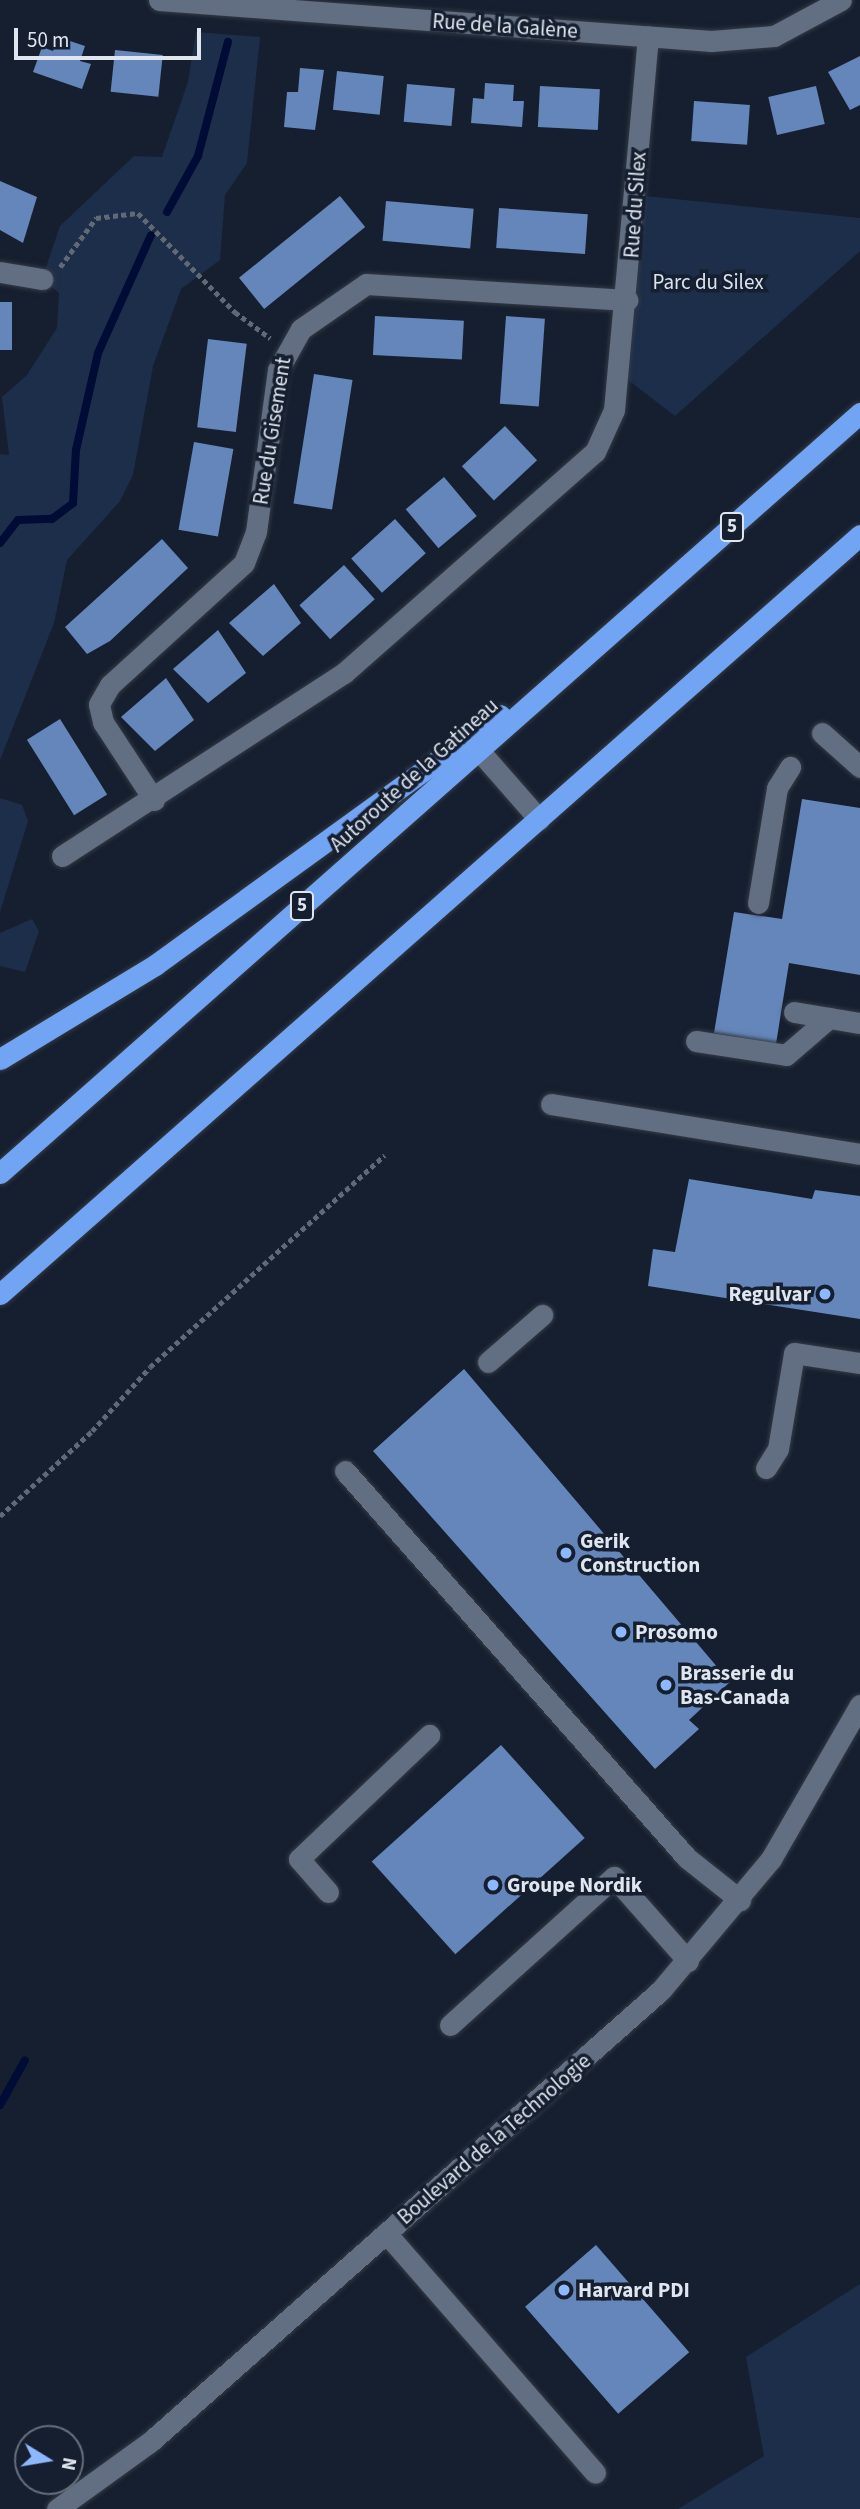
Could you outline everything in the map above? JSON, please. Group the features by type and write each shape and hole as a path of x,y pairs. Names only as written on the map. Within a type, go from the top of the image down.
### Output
{"highway":[{"name":"5","path":"473,744 604,640 860,413"},
{"path":"0,1294 860,535"},
{"path":"0,1059 155,965 473,744"},
{"name":"Autoroute de la Gatineau","path":"0,1173 473,744"}],"street":[{"name":"Rue de la Galène","path":"159,0 649,37 774,36 841,0"},
{"name":"Rue du Silex","path":"153,800 344,673 585,464 614,410 628,300 649,37"},
{"path":"0,272 42,279"},
{"name":"Rue du Gisement","path":"153,800 103,722 99,704 110,684 244,563 256,532 286,348 336,298 366,284 628,300"},
{"path":"822,733 860,767"},
{"path":"473,744 539,819"},
{"path":"758,903 777,788 790,767"},
{"path":"62,856 153,800"},
{"path":"794,1012 860,1023"},
{"path":"696,1041 786,1055 830,1018"},
{"path":"551,1104 860,1154"},
{"path":"488,1362 542,1315"},
{"path":"766,1468 778,1449 794,1353 860,1363"},
{"path":"345,1471 687,1858 740,1900"},
{"name":"Boulevard de la Technologie","path":"57,2509 150,2442 688,1961 740,1900 799,1819 860,1705"},
{"path":"328,1892 299,1859 429,1735"},
{"path":"450,2025 614,1877 688,1961"},
{"path":"386,2233 595,2473"}],"path":[{"path":"42,279 63,265 96,218 138,213 235,312 286,348"},
{"path":"0,1516 92,1431 150,1367 385,1155"}],"green space":[{"path":"196,32 260,37 247,163 225,195 220,260 181,289 153,366 133,475 120,501 67,560 54,623 0,760 0,454 9,455 2,397 27,375 57,328 59,293 42,279 60,226 134,156 162,157 188,82"},
{"name":"Parc du Silex","path":"636,195 860,218 860,251 675,416 619,373"},
{"path":"0,798 22,805 28,821 0,912"},
{"path":"32,919 39,931 25,972 0,966 0,933"},
{"path":"860,2284 860,2509 678,2509 764,2456 746,2357"}],"building":[{"path":"58,37 85,46 80,61 91,64 82,89 33,72 42,47 53,51"},
{"path":"115,50 163,55 158,97 111,92"},
{"path":"860,56 860,105 850,110 828,72"},
{"path":"300,68 324,70 315,130 284,127 287,92 298,92"},
{"path":"337,71 384,76 380,115 333,110"},
{"path":"485,83 514,85 513,101 524,101 522,127 471,123 473,98 484,99"},
{"path":"407,84 455,88 452,126 404,122"},
{"path":"540,86 600,89 598,130 538,127"},
{"path":"816,86 825,124 777,135 768,97"},
{"path":"694,101 750,105 747,145 691,141"},
{"path":"0,181 37,197 23,243 0,230"},
{"path":"340,196 365,227 264,309 239,278"},
{"path":"386,201 474,209 470,249 383,241"},
{"path":"499,208 588,214 585,254 496,248"},
{"path":"0,302 12,302 12,350 0,350"},
{"path":"375,316 464,321 462,360 373,355"},
{"path":"506,316 545,319 539,407 500,404"},
{"path":"208,339 247,344 236,432 197,427"},
{"path":"314,374 353,380 332,509 294,503"},
{"path":"505,426 537,460 494,501 462,466"},
{"path":"194,442 233,449 218,537 179,530"},
{"path":"444,477 477,516 438,548 406,509"},
{"path":"395,519 426,553 382,593 351,558"},
{"path":"162,539 188,568 110,641 87,654 65,627"},
{"path":"344,565 375,599 330,639 299,605"},
{"path":"274,584 301,623 263,656 229,623"},
{"path":"218,630 246,673 208,703 173,669"},
{"path":"166,678 194,720 155,751 121,717"},
{"path":"60,719 107,794 74,815 27,740"},
{"path":"802,799 860,808 860,975 789,963 776,1044 714,1033 734,912 782,919"},
{"path":"689,1179 812,1199 815,1190 860,1196 860,1319 648,1286 653,1249 675,1252"},
{"path":"464,1369 730,1682 689,1720 699,1729 655,1769 373,1451"},
{"path":"501,1745 585,1838 455,1954 372,1861"},
{"path":"596,2245 689,2352 618,2414 525,2307"}],"waterway":[{"path":"167,212 198,156 228,42"},
{"path":"0,543 18,520 52,519 73,503 76,450 98,353 151,235"},
{"path":"0,2105 25,2060"}],"place":[{"name":"Regulvar","path":"825,1294"},
{"name":"Gerik Construction","path":"566,1553"},
{"name":"Prosomo","path":"621,1632"},
{"name":"Brasserie du Bas-Canada","path":"666,1685"},
{"name":"Groupe Nordik","path":"493,1885"},
{"name":"Harvard PDI","path":"564,2290"}]}
